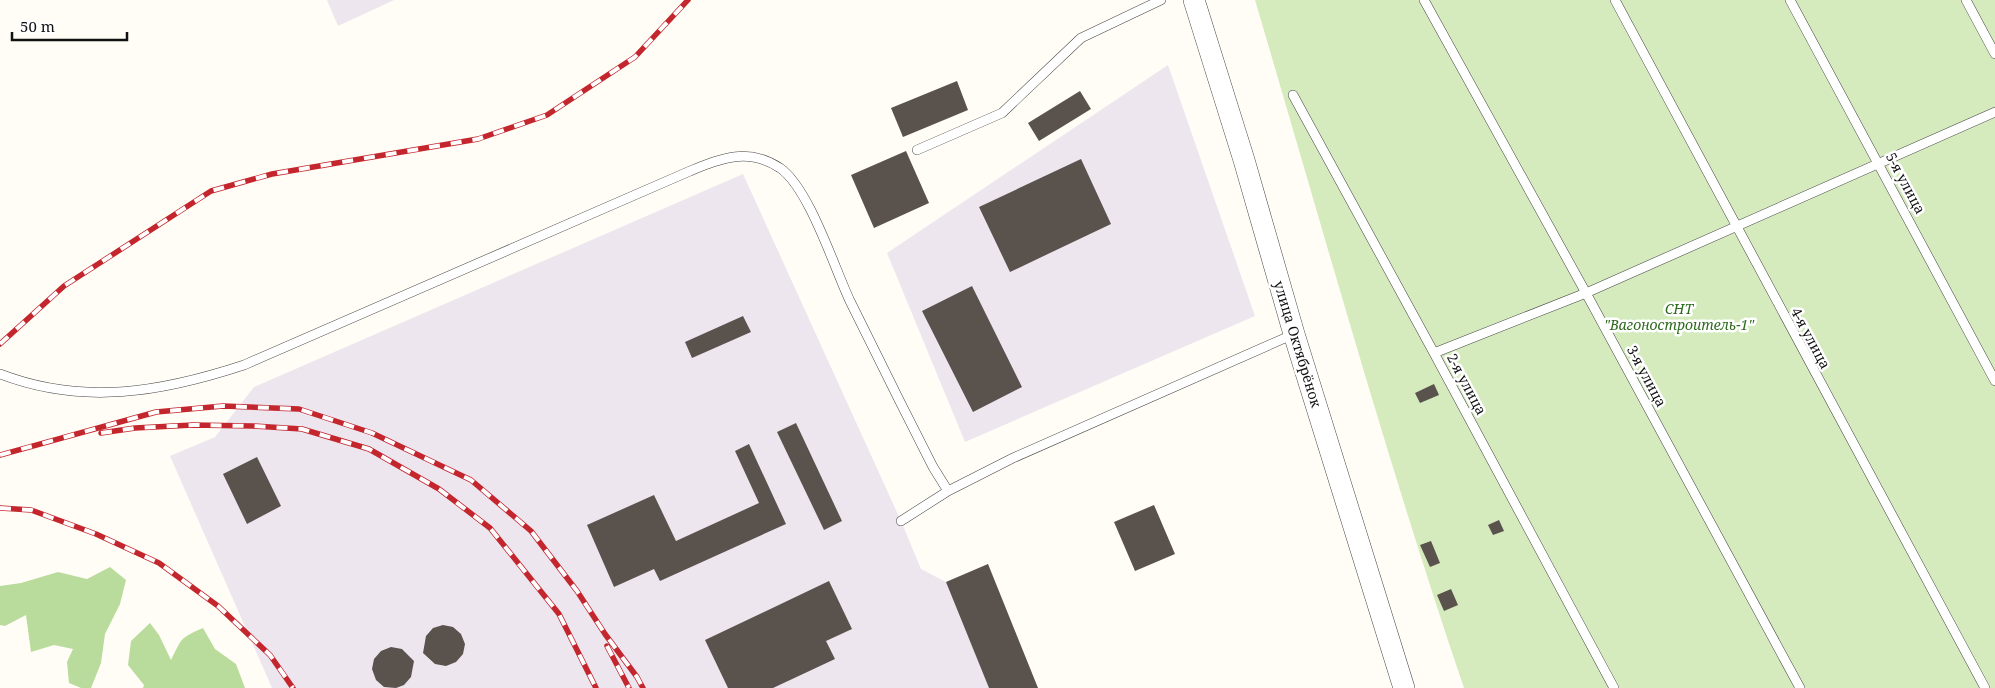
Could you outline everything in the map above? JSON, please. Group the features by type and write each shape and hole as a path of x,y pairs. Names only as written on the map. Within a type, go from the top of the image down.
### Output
{"street":[{"name":"улица Октябрёнок","path":"1194,0 1244,160 1294,334 1404,688"}],"lane":[{"path":"917,150 1002,113 1081,38 1161,0"},
{"name":"3-я улица","path":"1424,0 1586,293 1800,688"},
{"name":"4-я улица","path":"1615,0 1985,688"},
{"name":"5-я улица","path":"1790,0 1880,164 1995,381"},
{"path":"1966,0 1995,54"},
{"name":"2-я улица","path":"1293,95 1614,688"},
{"path":"1434,353 1586,293 1995,112"},
{"path":"0,374 21,382 71,392 133,392 198,380 244,366 704,165 727,156 756,157 778,167 787,174 811,210 849,299 933,467 948,491"},
{"path":"900,521 948,491 1013,458 1294,334"}],"shaded area":[{"path":"327,0 394,0 338,26"},
{"path":"1168,65 1255,316 965,442 887,253"},
{"path":"743,174 921,569 946,582 988,564 1038,688 272,688 170,456 215,437 254,387"}],"green space":[{"name":"СНТ \"Вагоностроитель-1\"","path":"1255,0 1995,0 1995,688 1464,688 1408,517"},
{"path":"110,567 126,580 120,604 105,634 101,663 91,688 81,688 69,683 67,662 73,649 54,645 31,652 26,615 5,626 0,625 0,586 21,583 58,572 87,579"},
{"path":"150,623 159,635 171,660 182,640 203,628 215,649 236,664 245,688 143,688 144,685 128,665 131,641"}],"building":[{"path":"957,81 968,110 903,137 891,108"},
{"path":"1080,91 1091,109 1039,141 1028,123"},
{"path":"906,151 929,203 874,228 851,175"},
{"path":"1081,159 1111,224 1010,272 979,207"},
{"path":"972,286 1022,387 973,412 922,311"},
{"path":"743,316 751,332 692,358 685,342"},
{"path":"1434,384 1439,395 1420,403 1415,393"},
{"path":"796,423 842,521 824,530 777,432"},
{"path":"749,444 786,524 660,581 654,569 614,587 587,525 654,495 676,541 759,503 735,451"},
{"path":"257,457 281,506 247,524 223,474"},
{"path":"1154,505 1175,554 1135,571 1114,522"},
{"path":"1499,520 1504,531 1493,535 1488,525"},
{"path":"1431,541 1440,563 1430,567 1420,545"},
{"path":"988,564 1038,688 989,688 946,582"},
{"path":"829,581 852,629 826,641 835,659 773,688 728,688 705,640"},
{"path":"1451,589 1458,605 1444,611 1437,595"},
{"path":"443,625 453,627 461,634 465,644 463,654 456,662 446,666 435,664 423,653 426,636 433,628"},
{"path":"391,647 402,649 414,661 411,677 404,685 396,688 384,687 376,680 372,669 374,659 381,651"}],"railway":[{"path":"0,344 64,286 211,191 272,174 478,139 547,115 635,57 688,0"},
{"path":"0,455 156,412 223,406 299,409 372,433 471,480 531,531 577,591 643,688"},
{"path":"101,433 135,428 193,425 253,426 302,429 369,449 439,489 490,528 559,614 596,688"},
{"path":"0,508 31,510 96,534 159,563 218,606 270,655 293,688"},
{"path":"607,646 629,688"}]}
